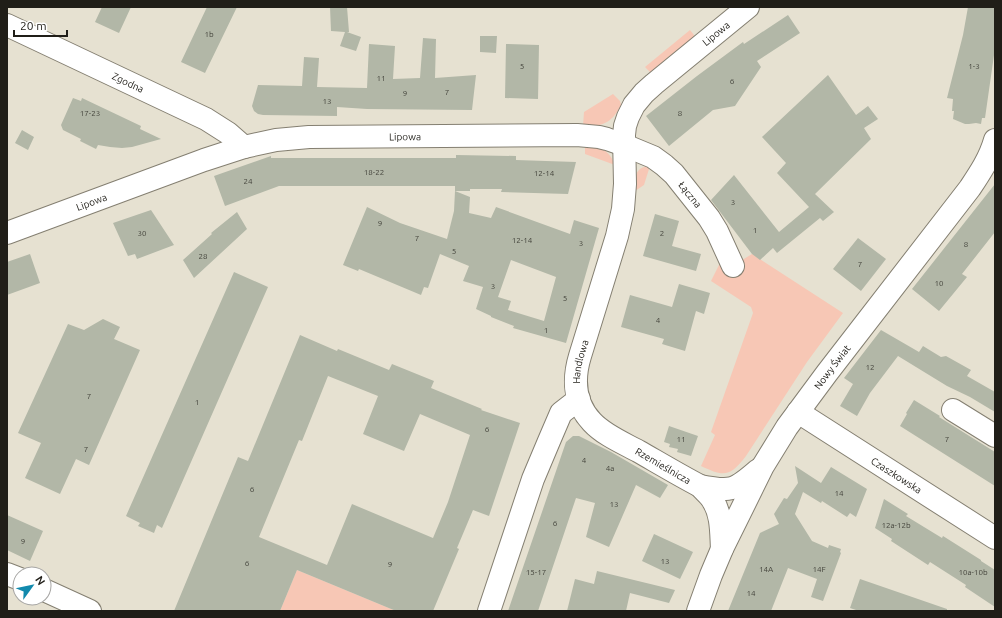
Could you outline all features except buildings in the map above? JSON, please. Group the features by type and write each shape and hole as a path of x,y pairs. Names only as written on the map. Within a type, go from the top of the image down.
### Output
{"street":[{"name":"Lipowa","path":"7,233 204,160 244,147 276,140 309,137 577,135 599,137 624,145 625,126 628,117 634,105 644,93 748,7"},
{"name":"Zgodna","path":"7,25 206,119 228,132 244,147"},
{"name":"Nowy Świat","path":"698,611 722,549 763,466 798,412 827,373 970,188 985,165 995,140"},
{"name":"Łączna","path":"624,145 653,157 674,174 709,218 734,266"},
{"name":"Handlowa","path":"489,611 534,479 561,414 579,399 576,382 576,368 623,209 625,184 624,145"},
{"name":"Rzemieślnicza","path":"579,399 587,416 599,428 700,486 717,508 722,549"},
{"path":"953,410 995,436"},
{"name":"Czaszkowska","path":"798,412 995,538"},
{"path":"700,486 717,490 732,488 745,482 763,466"},
{"path":"52,594 90,611"}],"shaded area":[{"path":"690,30 694,35 693,40 651,73 645,67"},
{"path":"613,94 620,101 621,105 614,116 606,123 601,125 583,126 584,112"},
{"path":"585,145 600,148 607,152 615,165 585,154"},
{"path":"648,166 649,169 644,185 635,191 636,175 640,169"},
{"path":"752,254 843,313 807,362 746,456 731,471 721,473 701,466 715,435 711,432 753,313 751,307 711,281 720,263 739,262"},
{"path":"297,570 396,611 280,611"}]}
